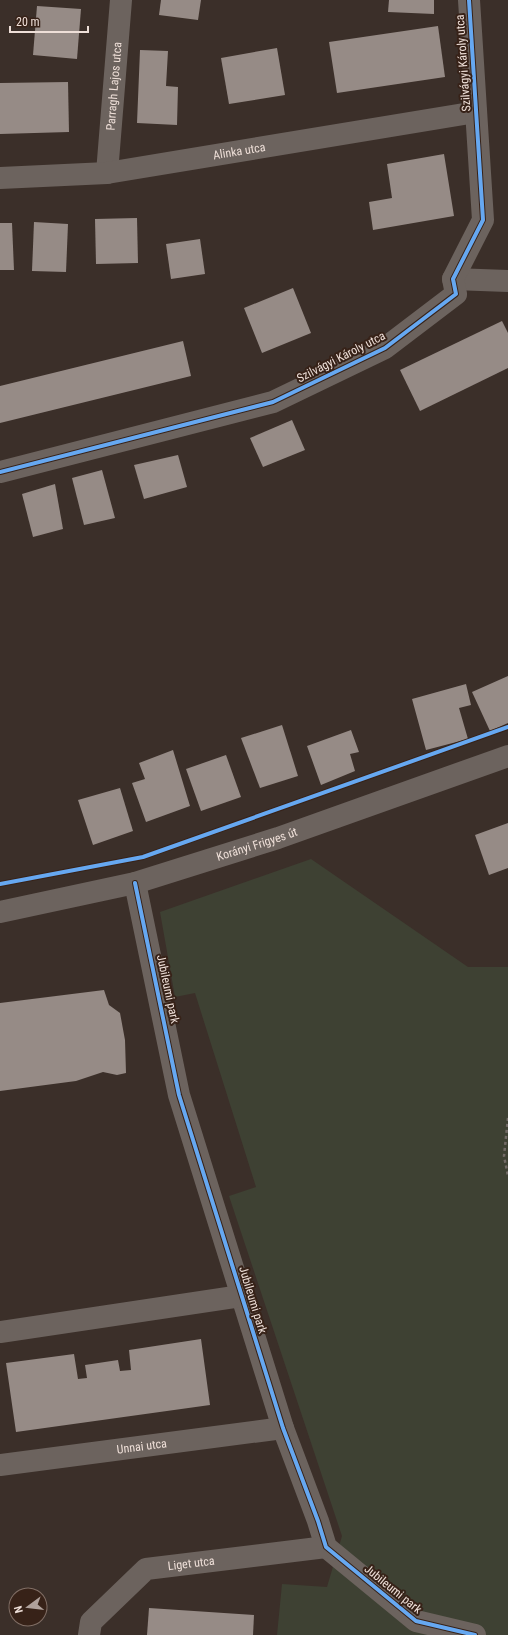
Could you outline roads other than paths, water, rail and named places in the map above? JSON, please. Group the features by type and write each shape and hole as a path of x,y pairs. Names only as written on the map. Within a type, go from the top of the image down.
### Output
{"street":[{"name":"Parragh Lajos utca","path":"107,173 121,0"},
{"name":"Szilvágyi Károly utca","path":"0,472 272,402 385,348 456,294 453,279 483,220 469,0"},
{"name":"Alinka utca","path":"0,178 107,173 476,112"},
{"path":"453,279 508,281"},
{"name":"Korányi Frigyes út","path":"2,910 135,883 278,838 508,756"},
{"name":"Jubileumi park","path":"135,883 179,1094 283,1428 318,1521 326,1547 416,1621 475,1635"},
{"path":"0,1332 241,1296"},
{"name":"Unnai utca","path":"0,1465 283,1428"},
{"name":"Liget utca","path":"89,1635 91,1622 146,1569 326,1547"}]}
